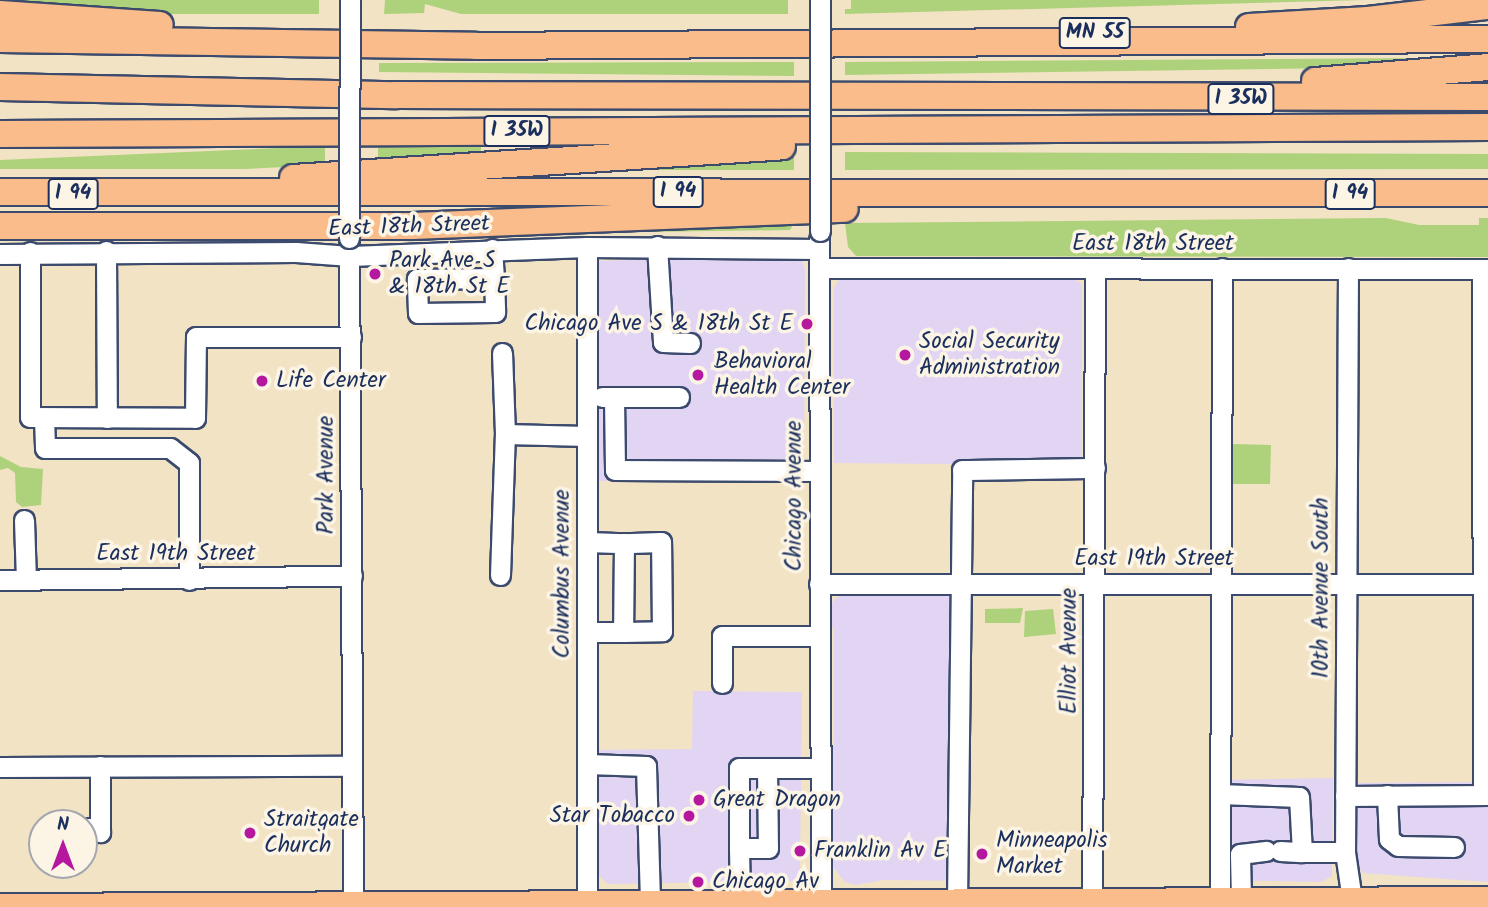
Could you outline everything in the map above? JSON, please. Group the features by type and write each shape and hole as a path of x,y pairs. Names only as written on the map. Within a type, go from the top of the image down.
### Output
{"highway":[{"name":"MN 55","path":"835,45 1329,23 1488,6"},
{"path":"0,14 477,46"},
{"path":"0,39 477,46 1488,39"},
{"path":"993,94 1342,80 1488,68"},
{"name":"I 35W","path":"0,87 395,95 1488,97"},
{"name":"I 35W","path":"0,134 1488,127"},
{"path":"145,194 424,166 1033,128"},
{"path":"0,153 324,132"},
{"name":"I 94","path":"0,192 1488,194"},
{"path":"0,226 496,224 1211,194"}],"main road":[{"path":"0,905 587,902 821,904 957,901 1093,904 1231,899 1352,903 1461,902 1488,898"}],"street":[{"name":"Park Avenue","path":"349,0 353,905"},
{"name":"Chicago Avenue","path":"820,0 821,904"},
{"name":"East 18th Street","path":"0,254 349,247 492,249 657,246 819,249 1095,268 1485,268"},
{"path":"657,246 663,342 690,343"},
{"name":"Columbus Avenue","path":"587,247 587,902"},
{"path":"492,249 494,278"},
{"path":"106,251 107,418"},
{"path":"30,252 30,417 195,418 196,337 351,337"},
{"name":"Elliot Avenue","path":"1093,904 1095,268"},
{"path":"1222,268 1220,794 1231,899"},
{"name":"10th Avenue South","path":"1348,268 1345,852 1352,903"},
{"path":"1345,796 1486,795 1485,268"},
{"path":"500,575 505,434 502,353"},
{"path":"587,397 679,397"},
{"path":"614,397 615,470 820,471"},
{"path":"44,418 45,448 170,447 189,463 188,580"},
{"path":"505,434 587,436"},
{"path":"957,901 963,584 962,471 1095,468"},
{"path":"24,520 26,580"},
{"path":"587,542 661,542 662,631 587,632"},
{"path":"623,632 624,543"},
{"name":"East 19th Street","path":"0,580 188,580 352,576"},
{"name":"East 19th Street","path":"819,584 1486,584"},
{"path":"722,683 722,636 819,636"},
{"path":"587,764 646,766 650,902"},
{"path":"98,831 100,832 100,766"},
{"path":"0,767 352,766"},
{"path":"740,902 739,768 820,768"},
{"path":"739,848 768,848 767,768"},
{"path":"1220,794 1299,797 1302,852"},
{"path":"1387,795 1389,839 1398,846 1454,847"},
{"path":"1231,899 1240,854 1273,851 1345,852"}],"shaded area":[{"name":"Behavioral Health Center","path":"794,256 802,260 805,270 804,480 593,481 594,261"},
{"path":"1070,277 1082,284 1082,465 834,463 834,288 838,281 843,278"},
{"path":"845,594 958,594 960,881 883,880 856,885 845,882 833,867 834,631 827,615 834,599"},
{"path":"693,691 802,692 800,871 795,881 608,884 595,872 595,750 692,749"},
{"path":"1333,778 1332,876 1321,882 1219,880 1217,780"},
{"path":"1488,782 1488,882 1362,873 1357,863 1356,783"}],"green space":[{"path":"0,0 319,0 319,14 118,14 0,5"},
{"path":"385,0 788,0 788,14 461,14 425,4 424,13 384,14"},
{"path":"851,0 1364,0 845,14 845,9 851,9"},
{"path":"1430,58 1430,64 1333,68 845,75 845,62"},
{"path":"794,62 794,76 379,72 379,63"},
{"path":"481,145 481,154 378,161 378,146"},
{"path":"325,146 325,165 244,169 0,169 0,160"},
{"path":"845,152 1488,154 1488,169 845,170"},
{"path":"762,154 794,154 794,170 573,170"},
{"path":"1386,218 1419,225 1479,225 1479,218 1488,218 1488,257 856,256 848,247 845,223"},
{"path":"795,222 790,230 502,234"},
{"path":"1231,444 1271,445 1270,484 1231,484"},
{"path":"0,456 21,467 43,469 41,505 22,507 16,502 15,473 8,468 0,470"},
{"path":"1023,608 1020,623 985,623 985,609"},
{"path":"1053,609 1056,634 1024,637 1025,611"}],"place":[{"name":"Park Ave S & 18th St E","path":"375,274"},
{"name":"Chicago Ave S & 18th St E","path":"807,324"},
{"name":"Social Security Administration","path":"905,355"},
{"name":"Behavioral Health Center","path":"698,375"},
{"name":"Life Center","path":"262,381"},
{"name":"Great Dragon","path":"699,800"},
{"name":"Star Tobacco","path":"689,816"},
{"name":"Straitgate Church","path":"250,833"},
{"name":"Franklin Av E","path":"800,851"},
{"name":"Minneapolis Market","path":"982,854"},
{"name":"Chicago Av","path":"698,882"}]}
